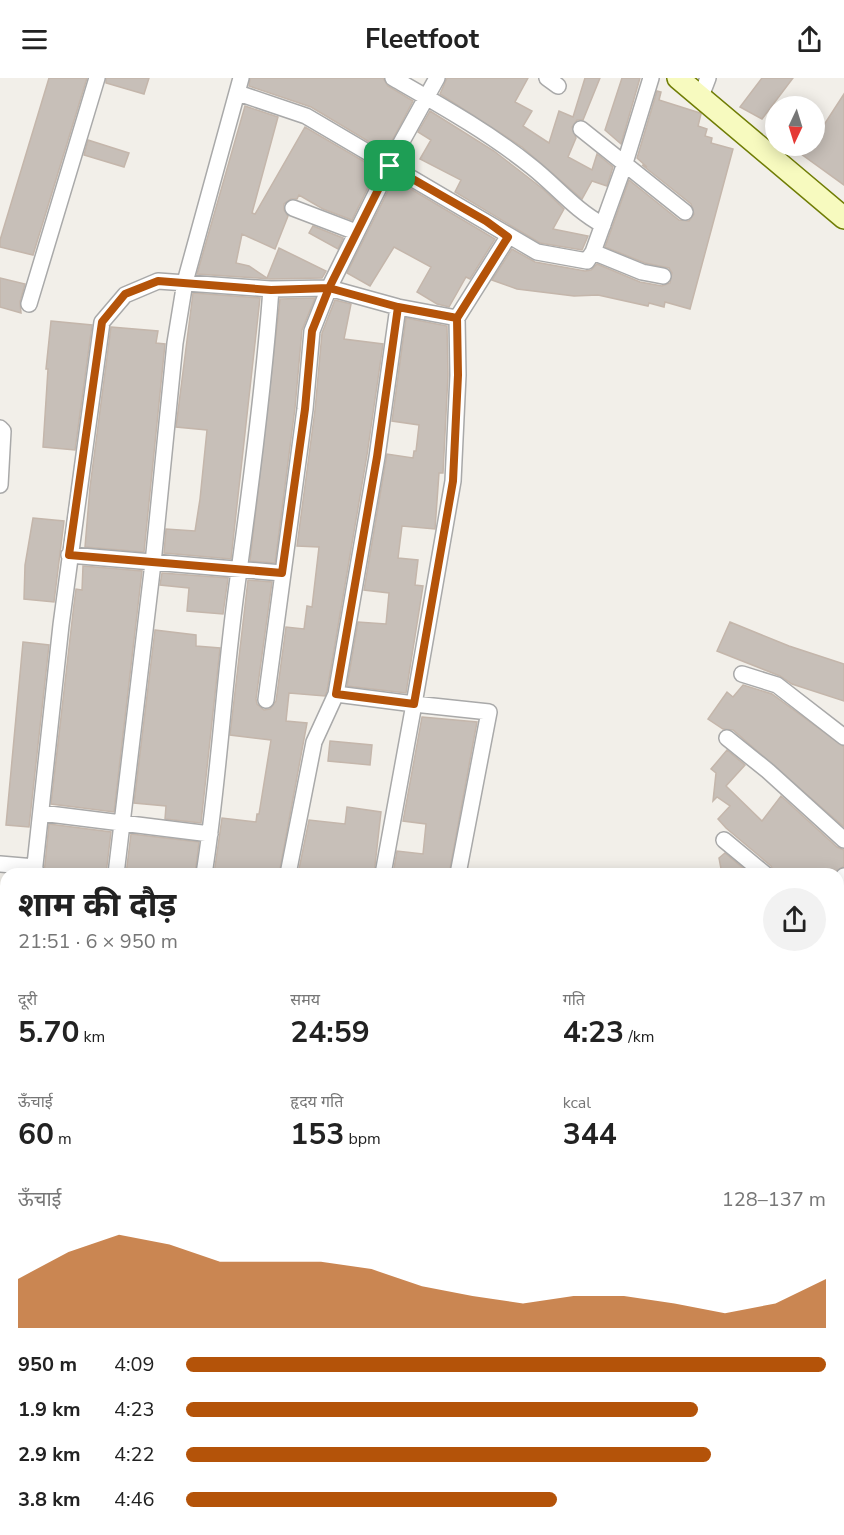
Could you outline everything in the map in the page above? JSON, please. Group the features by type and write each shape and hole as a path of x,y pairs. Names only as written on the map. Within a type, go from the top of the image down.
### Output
{"street":[{"path":"29,304 97,78"},
{"path":"393,78 427,97 531,166 574,206 603,225"},
{"path":"266,700 305,409 312,331 329,288 356,232 437,78"},
{"path":"117,868 153,563 175,343 185,282 239,85 306,116 537,252 587,261 593,252 624,166 651,78"},
{"path":"678,78 700,99 844,218"},
{"path":"700,99 708,78"},
{"path":"581,129 624,166 685,212"},
{"path":"293,208 356,232"},
{"path":"384,868 453,481 458,375 457,318 508,237"},
{"path":"593,252 642,272 663,276"},
{"path":"34,868 69,555 102,322 125,294 158,281 271,290 329,288 398,307 457,318"},
{"path":"205,868 239,570 257,443 271,290"},
{"path":"289,868 314,742 336,694 377,457 398,307"},
{"path":"0,428 3,430 4,442 0,485"},
{"path":"69,555 282,573"},
{"path":"742,674 777,685 844,737"},
{"path":"336,694 489,712 459,868"},
{"path":"727,738 768,771 844,840"},
{"path":"41,813 210,834"},
{"path":"724,840 758,868"},
{"path":"0,864 19,868"}],"building":[{"path":"49,78 87,78 33,255 0,247 0,240"},
{"path":"106,78 149,78 144,94 106,83"},
{"path":"250,78 383,78 388,86 413,101 386,152 311,107 249,86"},
{"path":"447,78 528,78 515,102 532,111 523,126 549,143 559,111 573,117 585,78 600,78 583,120 577,120 572,127 576,138 568,157 592,170 597,154 613,167 607,186 592,181 582,199 522,147 440,94"},
{"path":"622,78 640,78 621,144 605,130"},
{"path":"762,78 793,78 779,96 765,96 765,115 762,119 740,107"},
{"path":"657,91 661,92 659,100 700,113 698,126 707,129 705,136 712,138 711,143 733,149 690,309 665,302 664,307 649,303 648,306 598,295 574,296 517,289 492,280 512,249 535,262 585,271 591,270 597,264 640,282 662,286 670,283 672,273 669,268 645,263 605,247 629,180 679,220 689,221 694,214 691,204 642,165 647,167 637,158"},
{"path":"844,94 844,185 804,156 825,156 825,123"},
{"path":"245,106 278,117 252,213 255,214 305,127 377,169 352,220 323,209 299,195 297,199 291,199 284,204 284,210 288,216 275,249 242,234 236,263 249,266 267,278 279,248 326,271 322,278 271,279 197,274"},
{"path":"430,111 494,151 543,189 564,209 553,229 588,236 582,250 540,243 455,192 461,180 420,159 431,140 418,132"},
{"path":"88,140 129,153 124,167 84,155"},
{"path":"394,179 495,239 470,279 466,277 449,307 437,304 417,292 431,267 394,247 370,286 347,273"},
{"path":"313,226 343,238 338,249 309,233"},
{"path":"0,278 25,284 20,302 21,313 0,307"},
{"path":"193,293 260,298 231,559 164,553 166,529 195,531 200,499 207,430 176,427"},
{"path":"315,298 302,330 295,408 275,563 250,561 280,299"},
{"path":"335,300 351,304 344,339 383,344 367,455 327,691 325,696 289,693 286,721 307,723 280,868 215,868 222,818 256,822 271,740 230,735 248,580 272,582 256,699 257,704 264,710 270,709 276,701 286,627 304,629 307,606 312,607 319,547 297,546 315,410 322,333"},
{"path":"406,318 447,326 448,375 443,473 439,473 435,529 402,526 398,558 418,560 415,585 423,586 406,693 347,686 358,622 386,624 389,593 364,590 387,454 413,458 414,451 416,451 419,425 392,421"},
{"path":"51,321 92,325 75,450 43,447 48,369 46,369"},
{"path":"111,327 158,331 156,343 165,344 144,552 85,547 90,487"},
{"path":"33,518 64,521 54,602 24,599 25,565"},
{"path":"83,566 142,571 114,812 51,804 76,589 82,590"},
{"path":"162,573 228,578 223,614 187,611 189,588 160,585"},
{"path":"730,622 789,646 844,664 844,701 792,684 780,676 717,651"},
{"path":"155,630 196,635 196,646 220,648 201,823 165,819 166,806 134,803"},
{"path":"23,642 49,645 29,827 6,825"},
{"path":"743,685 772,694 844,747 844,827 733,730 723,729 708,719 727,692 733,697"},
{"path":"422,717 477,722 450,868 394,868 397,851 423,854 426,824 403,821"},
{"path":"330,741 372,745 370,765 328,761"},
{"path":"727,750 745,765 726,786 762,821 781,796 837,847 844,850 844,866 841,868 772,868 718,819 730,806 717,797 713,801 716,773 711,769"},
{"path":"347,807 381,812 375,868 299,868 309,820 345,824"},
{"path":"49,824 111,832 107,868 45,868"},
{"path":"131,834 199,842 196,868 127,868"},
{"path":"725,853 743,868 721,868 719,858"}],"route":[{"path":"390,166 329,288 271,290 158,281 125,294 102,322 69,555 282,573 305,409 312,331 329,288 398,307 457,318 458,375 453,481 414,704 336,694 377,457 398,307 457,318 508,237 486,221 390,166"}]}
